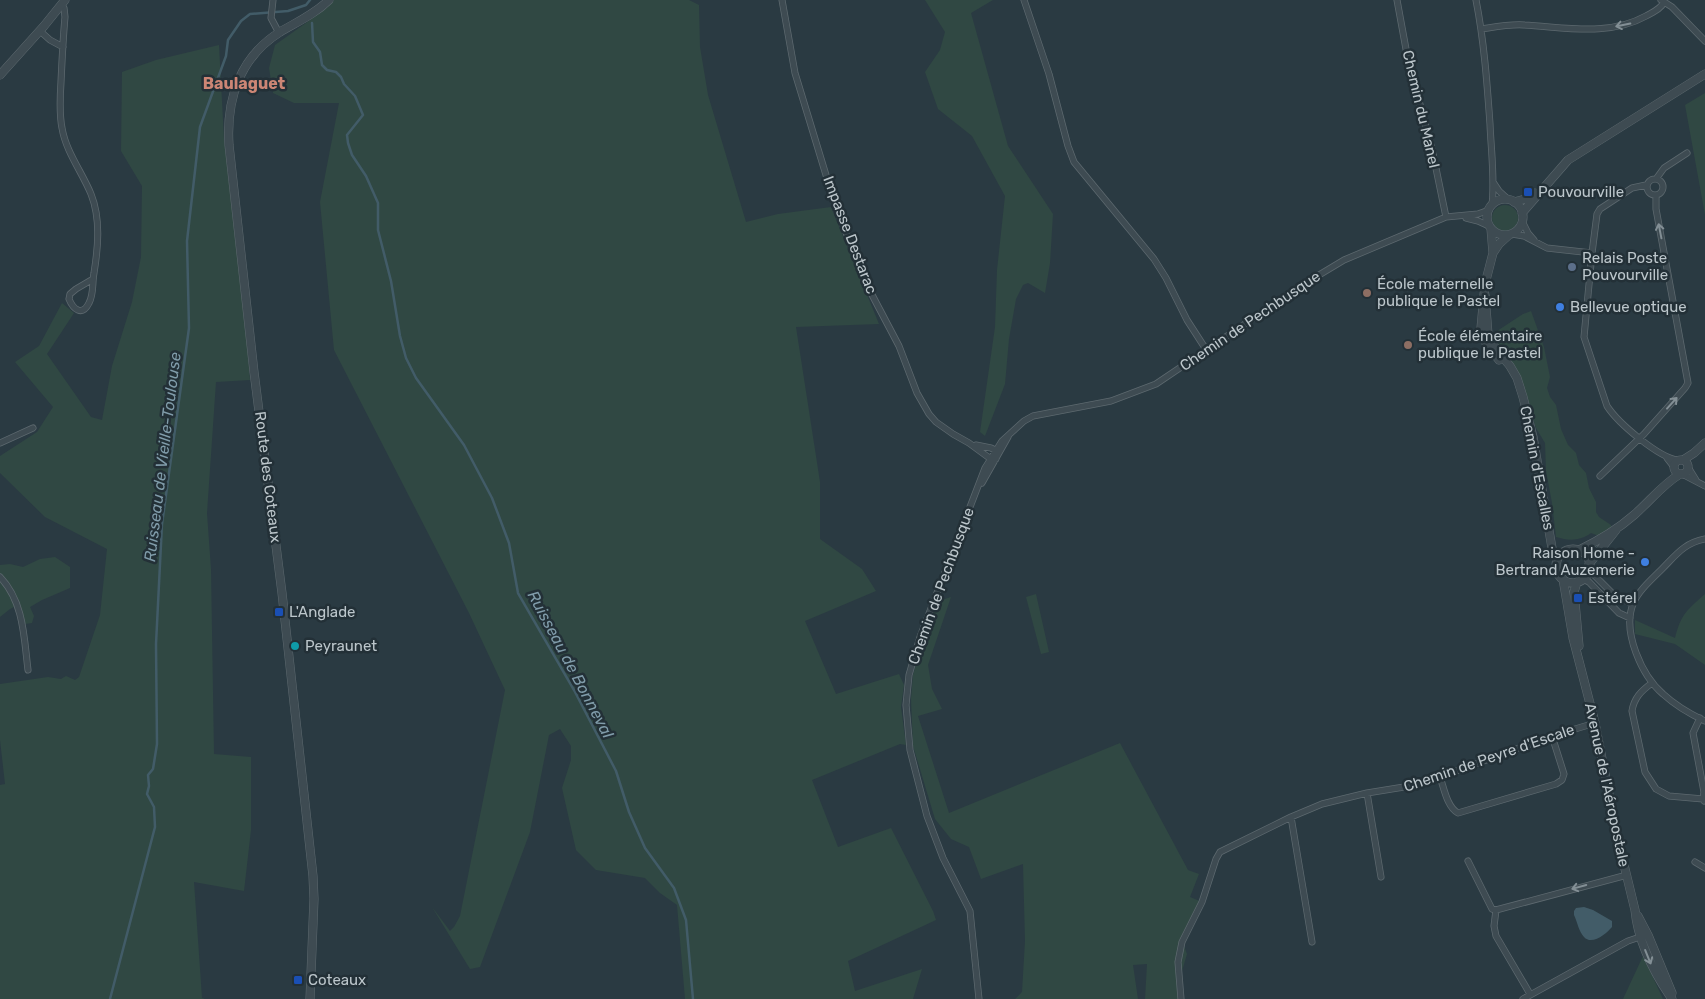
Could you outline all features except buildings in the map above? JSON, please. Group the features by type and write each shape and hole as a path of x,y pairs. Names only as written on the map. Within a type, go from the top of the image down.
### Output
{"street":[{"path":"273,0 271,18 279,33"},
{"name":"Route des Coteaux","path":"310,999 314,899 313,876 228,134 231,102 240,75 255,53 279,33 317,10 328,0"},
{"name":"Impasse Destarac","path":"782,0 795,73 836,208 870,291 899,346 917,393 929,414 944,428 993,458"},
{"path":"1024,0 1049,74 1074,162 1154,259 1166,278 1187,320 1207,351"},
{"name":"Chemin du Manel","path":"1397,0 1408,60 1432,149 1446,217"},
{"path":"1476,0 1482,28 1493,182 1487,220 1490,227 1497,234 1524,236 1547,248 1592,253"},
{"path":"1482,28 1523,24 1584,29 1616,26 1638,20 1660,8 1662,1 1684,18 1705,41"},
{"path":"0,75 40,31 63,2"},
{"path":"63,2 65,17 60,104 62,129 68,149 92,194 98,220 92,294 86,309 76,311 68,299 70,294 93,278"},
{"path":"40,31 63,48"},
{"path":"1510,234 1519,229 1522,217 1568,160 1705,74"},
{"path":"1656,179 1664,168 1687,153"},
{"path":"1656,195 1663,188 1662,183 1656,179 1651,179 1646,185 1632,188 1600,208 1597,214 1585,332 1588,350 1607,406 1613,415 1639,438 1705,486"},
{"path":"1493,182 1499,191 1521,209 1528,232 1537,243"},
{"path":"1646,185 1649,193 1656,195"},
{"path":"1490,207 1498,201 1524,199 1542,190"},
{"path":"1600,476 1639,438 1686,388 1688,383 1656,209 1656,195"},
{"name":"Chemin de Pechbusque","path":"995,450 1010,433 1032,416 1098,404 1129,396 1156,384 1304,284 1344,260 1446,217 1478,214 1490,207"},
{"name":"Chemin de Pechbusque","path":"1462,217 1478,221 1490,227"},
{"name":"Chemin d'Escalles","path":"1490,227 1493,253"},
{"name":"Chemin d'Escalles","path":"1510,234 1499,244 1493,253 1486,275 1481,328 1484,340 1512,375 1523,397 1533,437 1552,548 1557,561"},
{"path":"0,443 33,428"},
{"name":"Chemin de Pechbusque","path":"979,999 970,911 943,858 927,816 910,750 906,705 909,675 920,637 977,490 993,458 1010,433"},
{"path":"1630,618 1619,613 1589,582 1567,582 1563,579 1558,572 1557,561 1567,550 1579,550 1617,529 1645,505 1705,442"},
{"name":"Impasse Destarac","path":"969,443 995,450"},
{"path":"993,458 995,450"},
{"path":"1580,581 1617,529"},
{"name":"Chemin d'Escalles","path":"1550,538 1567,550"},
{"path":"1652,683 1636,697 1632,711 1645,772 1656,789 1670,796 1704,800 1693,733 1702,720 1674,703 1652,683 1632,641 1630,618 1637,596 1653,577 1684,547 1690,543 1705,539"},
{"path":"1579,550 1585,554 1589,567 1615,596 1633,604"},
{"path":"0,577 14,596 21,618 28,670"},
{"name":"Avenue de l'Aéropostale","path":"1563,579 1573,638 1595,723 1636,921 1644,936 1654,969 1673,999"},
{"name":"Avenue de l'Aéropostale","path":"1580,581 1574,592 1580,660"},
{"name":"Chemin de Peyre d'Escale","path":"1181,999 1178,962 1182,942 1202,902 1220,852 1291,817 1332,801 1404,787 1440,777 1552,736 1595,723"},
{"path":"1440,777 1454,812 1458,813 1556,784 1562,780 1564,774 1552,736"},
{"path":"1367,793 1381,877"},
{"path":"1291,817 1312,942"},
{"path":"1468,861 1492,909 1496,910 1626,875"},
{"path":"1695,862 1705,868"},
{"path":"1496,910 1494,926 1496,936 1530,994"},
{"path":"1523,999 1628,941 1644,936"}],"green space":[{"path":"334,0 689,0 699,5 700,47 708,95 746,222 778,214 831,207 879,324 796,327 820,482 820,539 862,569 876,591 805,621 836,694 899,674 904,685 901,707 906,745 900,744 812,780 838,847 891,828 933,911 936,920 848,961 855,991 922,969 913,999 685,999 677,905 660,893 645,878 596,870 576,850 562,788 571,760 571,746 560,729 549,735 530,832 480,967 470,969 432,907 450,931 460,916 505,690 469,613 334,350 320,202 339,103 294,103 273,93 269,68 275,45 327,8"},
{"path":"925,0 993,0 971,13 1008,146 1053,214 1050,263 1045,293 1028,283 1023,285 1016,299 1009,339 1005,384 985,436 980,432 995,327 997,270 1005,196 972,136 938,109 925,72 940,50 945,32"},
{"path":"219,45 224,139 246,327 250,380 216,382 207,513 211,569 214,754 251,757 251,830 244,891 194,882 202,998 205,999 0,999 0,785 5,784 0,740 0,684 48,677 61,679 66,676 75,680 79,677 100,615 107,549 45,517 0,473 0,456 37,432 53,407 15,362 39,346 62,303 74,313 47,354 91,417 102,420 112,366 132,302 141,257 142,186 121,151 122,72 156,60"},
{"path":"1705,93 1705,215 1685,105"},
{"path":"1505,205 1514,209 1518,218 1514,227 1505,231 1496,227 1492,218 1496,209"},
{"path":"1531,311 1544,347 1550,377 1547,388 1550,397 1556,405 1561,429 1568,445 1576,453 1579,465 1586,473 1589,488 1596,502 1596,512 1599,517 1611,525 1611,529 1599,536 1591,533 1583,538 1574,540 1556,537 1546,471 1545,443 1536,428 1519,374 1491,337 1523,314"},
{"path":"55,557 70,567 70,588 30,607 34,616 32,623 25,624 20,604 0,617 0,565 10,564 23,567 40,559"},
{"path":"1036,594 1049,652 1041,654 1026,597"},
{"path":"1705,594 1705,665 1675,644 1635,634 1635,620 1675,638 1685,613"},
{"path":"951,597 928,665 932,689 942,709 918,716 949,813 1120,743 1188,870 1199,874 1190,897 1202,902 1183,943 1187,954 1180,978 1182,999 1145,999 1147,964 1133,965 1138,999 1015,999 1022,992 1025,941 1023,864 981,879 969,847 951,839 935,819 913,746 911,699 913,675 936,602"},
{"path":"1643,956 1663,999 1623,999"}],"water":[{"path":"1584,907 1612,921 1612,927 1599,938 1587,939 1581,932 1574,911 1576,908"}],"waterway":[{"name":"Ruisseau de Vieille-Toulouse","path":"110,999 155,827 154,807 147,794 149,786 148,775 153,769 157,744 156,644 162,524 189,328 187,241 200,127 226,56 228,40 241,21 250,14 288,11 306,5 310,0"},
{"name":"Ruisseau de Bonneval","path":"312,23 313,42 320,52 322,65 327,70 336,72 341,77 344,84 355,96 363,115 347,135 348,143 352,155 366,176 378,203 378,230 391,281 400,336 406,358 416,378 464,445 492,498 509,543 518,593 574,690 616,771 629,812 645,848 674,888 686,920 693,999"}],"place":[{"name":"Pouvourville","path":"1528,192"},
{"name":"Relais Poste Pouvourville","path":"1572,267"},
{"name":"École maternelle publique le Pastel","path":"1367,293"},
{"name":"Bellevue optique","path":"1560,307"},
{"name":"École élémentaire publique le Pastel","path":"1408,345"},
{"name":"Raison Home - Bertrand Auzemerie","path":"1645,562"},
{"name":"Estérel","path":"1578,598"},
{"name":"L'Anglade","path":"279,612"},
{"name":"Peyraunet","path":"295,646"},
{"name":"Coteaux","path":"298,980"}],"district":[{"name":"Baulaguet","path":"244,83"}]}
